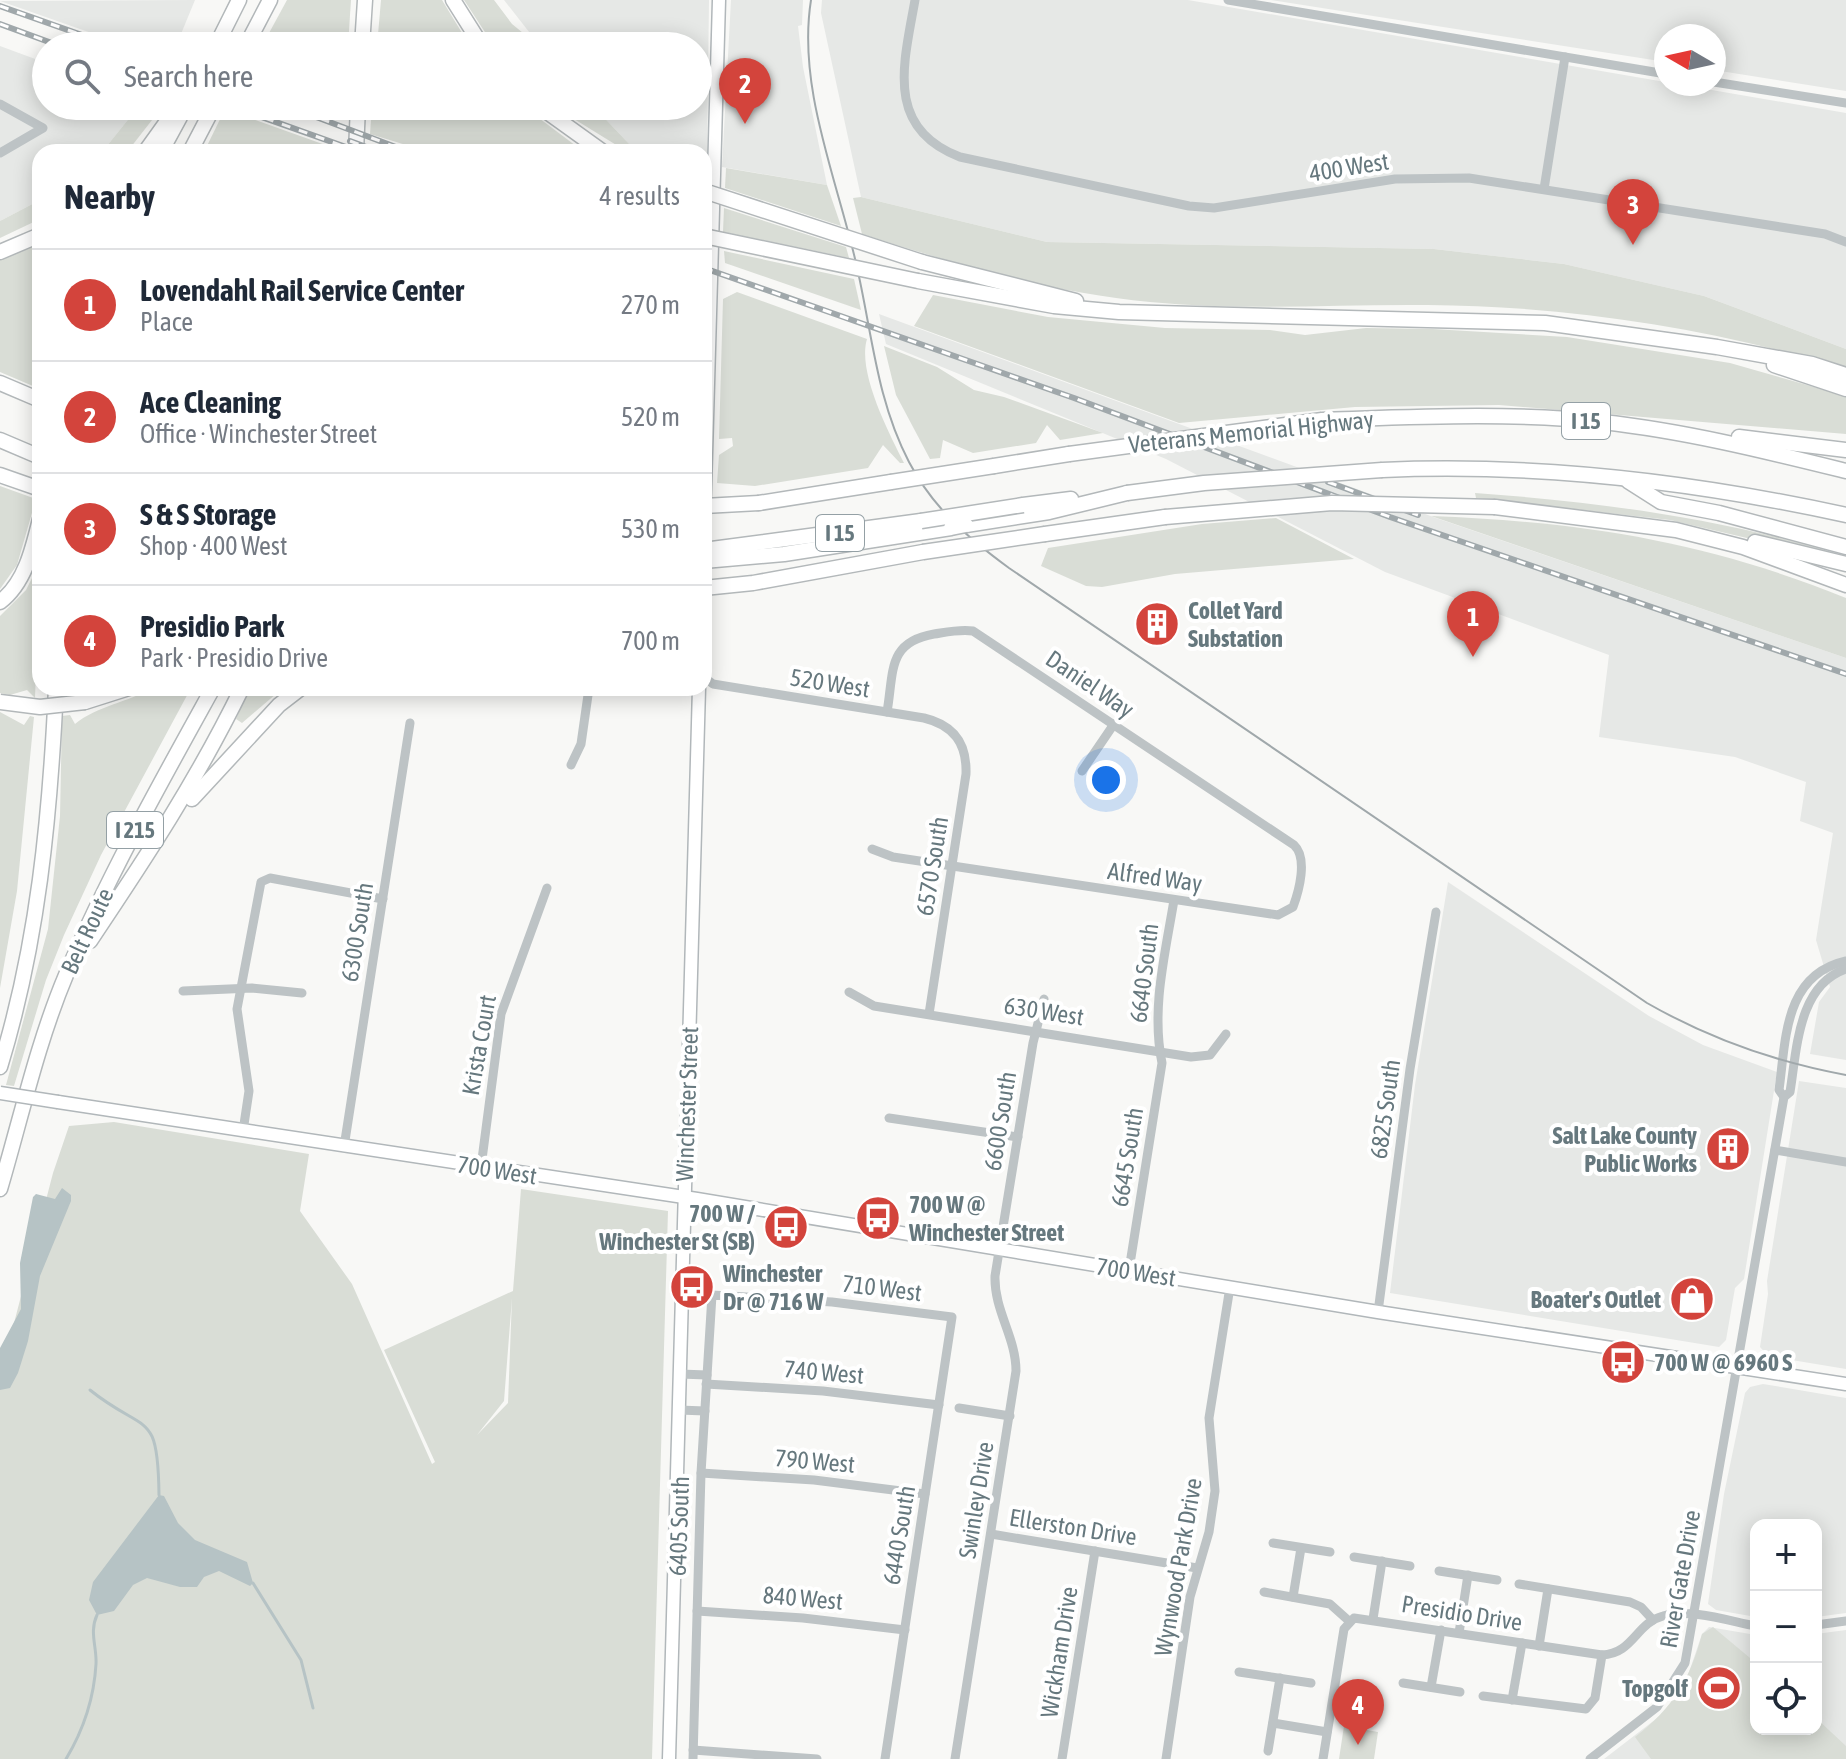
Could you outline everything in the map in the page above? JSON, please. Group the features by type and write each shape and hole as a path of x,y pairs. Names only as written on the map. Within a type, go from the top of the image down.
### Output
{"highway":[{"path":"222,32 239,0"},
{"path":"253,32 270,0"},
{"path":"363,32 365,0"},
{"path":"453,0 473,32"},
{"path":"151,144 168,120"},
{"path":"165,144 178,120"},
{"path":"194,144 207,120"},
{"path":"356,144 357,120"},
{"path":"558,120 592,144"},
{"path":"712,194 922,262 1119,312"},
{"path":"0,252 32,238"},
{"path":"712,238 1054,306 1119,312 1545,323 1717,347 1812,364 1846,375"},
{"path":"1717,347 1846,389"},
{"path":"0,383 32,396"},
{"name":"Veterans Memorial Highway","path":"712,506 759,503 1069,454 1322,420 1503,418 1600,422 1712,439 1846,471"},
{"path":"1600,422 1846,450"},
{"path":"0,440 32,454"},
{"name":"Veterans Memorial Highway","path":"712,550 758,550 1023,505 1219,481 1382,470 1512,470 1624,479 1782,501 1846,515"},
{"path":"0,475 32,486"},
{"path":"1624,479 1661,502 1719,513 1846,547"},
{"path":"712,559 758,550 951,528 1049,512 1127,493"},
{"path":"712,587 753,583 923,552 1165,517 1332,503 1495,507 1742,539 1846,564"},
{"path":"1676,530 1743,547 1846,585"},
{"path":"0,602 16,585 32,547"},
{"name":"Belt Route","path":"0,1067 17,1012 40,899 58,696"},
{"path":"0,702 40,707 85,702 104,696"},
{"name":"Belt Route","path":"0,1189 30,1078 65,976 125,848 209,696"},
{"path":"65,976 170,823 205,765 238,696"},
{"path":"170,823 291,696"}],"main road":[{"path":"712,244 719,0"},
{"name":"Winchester Street","path":"669,1759 699,696"},
{"name":"700 West","path":"0,1093 684,1197 1378,1312 1846,1384"}],"street":[{"name":"400 West","path":"915,0 903,82 907,105 916,124 945,151 1189,206 1227,207 1395,179 1469,178 1825,234 1846,242"},
{"path":"1228,0 1654,72"},
{"path":"1544,189 1565,57"},
{"path":"1726,84 1846,103"},
{"path":"0,104 18,111 43,128 0,153"},
{"name":"Daniel Way","path":"887,712 901,648 915,638 962,630 984,636 1300,852"},
{"name":"520 West","path":"712,683 937,721 949,728"},
{"path":"571,765 581,744 588,696"},
{"name":"6300 South","path":"344,1147 410,723"},
{"path":"1082,771 1114,724"},
{"name":"6570 South","path":"929,1014 967,759 959,739 949,728"},
{"name":"Alfred Way","path":"872,849 893,857 1285,914 1295,900 1300,852"},
{"path":"243,1131 249,1091 237,1029 240,989 261,882 270,878 285,884 383,899"},
{"name":"Krista Court","path":"481,1167 501,1014 547,888"},
{"name":"6640 South","path":"1159,1050 1156,1037 1158,1001 1174,900"},
{"name":"6825 South","path":"1378,1312 1410,1069 1436,912"},
{"path":"1846,961 1825,968 1798,992 1791,1013 1779,1090 1784,1097 1790,1092 1805,1015 1814,992 1831,976 1846,969"},
{"path":"183,991 240,989 302,993"},
{"name":"630 West","path":"849,992 874,1006 1204,1057 1216,1051 1226,1034"},
{"name":"6600 South","path":"1000,1249 1044,999"},
{"name":"6645 South","path":"1129,1270 1162,1063 1159,1050"},
{"name":"River Gate Drive","path":"1590,1759 1641,1722 1664,1700 1685,1663 1696,1616 1784,1097"},
{"path":"889,1118 1018,1137"},
{"path":"1775,1150 1846,1162"},
{"name":"Swinley Drive","path":"955,1759 1016,1364 996,1298 1000,1249"},
{"name":"Wynwood Park Drive","path":"1166,1759 1197,1568 1209,1532 1216,1483 1209,1418 1230,1287"},
{"name":"710 West","path":"712,1295 832,1302 952,1317"},
{"name":"6405 South","path":"693,1755 701,1473 712,1295"},
{"name":"6440 South","path":"885,1759 952,1317"},
{"name":"740 West","path":"680,1374 939,1405"},
{"path":"959,1408 1010,1416"},
{"path":"679,1410 705,1411"},
{"name":"790 West","path":"701,1473 814,1480 925,1494"},
{"name":"Ellerston Drive","path":"991,1534 1197,1568"},
{"path":"1273,1543 1330,1552"},
{"path":"1293,1597 1301,1548"},
{"name":"Wickham Drive","path":"1062,1759 1095,1551"},
{"path":"1354,1557 1410,1566"},
{"path":"1373,1619 1382,1561"},
{"path":"1439,1571 1497,1580"},
{"path":"1459,1633 1468,1575"},
{"path":"1519,1584 1630,1602 1641,1607 1653,1620"},
{"path":"1539,1646 1548,1589"},
{"path":"1264,1592 1334,1605 1349,1621 1344,1629 1323,1759"},
{"name":"840 West","path":"697,1611 803,1618 905,1630"},
{"path":"1483,1696 1586,1709 1595,1698 1602,1655 1626,1649 1653,1620 1668,1615 1696,1616 1750,1625"},
{"name":"Presidio Drive","path":"1349,1621 1373,1619 1602,1655"},
{"path":"1822,1624 1846,1621"},
{"path":"1431,1687 1441,1630"},
{"path":"1512,1700 1522,1643"},
{"path":"1239,1672 1311,1683"},
{"path":"1268,1751 1280,1678"},
{"path":"1403,1683 1460,1692"},
{"path":"1273,1723 1327,1732"},
{"path":"693,1755 817,1759"}],"shaded area":[{"path":"195,0 182,32 89,32 0,1"},
{"path":"287,0 351,0 349,32 270,32"},
{"path":"381,0 442,0 461,32 378,32"},
{"path":"464,0 494,0 522,32 485,32"},
{"path":"504,0 709,0 709,32 529,32"},
{"path":"731,0 803,0 802,25 798,26 803,67 827,185 722,167"},
{"path":"822,0 1188,0 1654,80 1654,96 1726,96 1726,92 1846,113 1846,349 1704,296 1564,264 1434,249 1047,242 861,197 821,13"},
{"path":"1271,0 1846,0 1846,91 1726,72 1726,24 1654,24 1654,60"},
{"path":"0,46 32,58 32,120 128,120 108,144 32,144 32,204 0,221"},
{"path":"128,120 152,120 133,144 108,144"},
{"path":"220,120 256,120 323,144 208,144"},
{"path":"371,120 542,120 573,144 403,144 370,134"},
{"path":"576,120 606,120 629,144 615,144"},
{"path":"606,120 708,120 707,144 629,144"},
{"path":"726,168 827,185 841,226 725,188"},
{"path":"861,197 1047,242 1434,249 1564,264 1704,296 1846,349 1846,369 1692,331 1587,315 1481,306 1185,305 1076,292 968,266 862,234 853,198"},
{"path":"32,204 32,223 0,238 0,221"},
{"path":"724,208 846,247 849,258 723,232"},
{"path":"32,245 32,386 0,372 0,258"},
{"path":"724,251 854,279 861,310 725,263"},
{"path":"737,292 867,339 865,353 870,385 904,463 900,463 883,445 868,468 755,486 717,483 719,455 733,446 732,438 719,439 723,299"},
{"path":"933,295 1048,317 1165,328 1270,330 1305,335 1366,328 1433,329 1567,337 1730,363 1846,396 1846,434 1499,405 1355,407 1179,423 914,326"},
{"path":"879,314 1436,518 1846,658 1846,1060 1810,1054 1819,1002 1830,987 1816,940 1833,833 1800,821 1806,782 1735,757 1599,737 1609,655 1385,572 1166,459 886,344"},
{"path":"884,346 937,367 974,390 1004,397 1103,433 1060,440 1047,425 1036,443 973,453 943,440 940,458 930,459 896,395"},
{"path":"0,486 32,498 32,513 17,565 0,589"},
{"path":"1475,493 1569,501 1708,522 1846,556 1846,561 1670,520 1476,498"},
{"path":"1431,516 1540,523 1643,538 1743,562 1794,578 1846,598 1846,658"},
{"path":"1276,518 1354,559 1175,574 1102,587 1086,586 1041,566 1048,548 1202,524"},
{"path":"32,578 32,695 27,690 10,695 0,693 0,616 26,590"},
{"path":"187,696 101,855 46,980 14,1086 6,1085 48,929 60,816 62,716 70,715 75,724 133,697"},
{"path":"246,696 274,696 242,723 236,719"},
{"path":"0,712 24,725 30,716 34,717 17,891 0,988"},
{"path":"1448,882 1649,1016 1703,1045 1777,1072 1744,1279 1735,1288 1726,1340 1719,1347 1390,1293 1415,1085"},
{"path":"1799,1081 1846,1088 1846,1369 1768,1356 1760,1347 1767,1281"},
{"path":"114,1122 309,1154 300,1211 352,1284 432,1464 435,1462 384,1350 513,1291 521,1189 668,1211 652,1759 0,1759 0,1377 53,1173 69,1126","holes":["512,1298 508,1403 477,1435 504,1401"]},
{"path":"62,1188 71,1195 71,1201 40,1276 28,1341 18,1373 10,1388 0,1390 0,1348 21,1309 20,1263 33,1197 36,1194 55,1199"},
{"path":"1763,1384 1846,1398 1846,1613 1822,1616 1822,1519 1750,1519 1750,1616 1716,1610 1708,1604 1724,1494 1745,1393 1750,1387"},
{"path":"159,1495 164,1496 178,1523 195,1540 247,1562 253,1583 250,1586 219,1571 204,1577 197,1587 180,1587 147,1578 133,1585 114,1611 97,1615 89,1600 93,1582"},
{"name":"Topgolf","path":"1709,1627 1750,1634 1750,1735 1822,1735 1822,1633 1846,1630 1846,1759 1604,1759 1665,1712 1686,1681 1702,1634"},
{"name":"Topgolf","path":"1713,1627 1750,1658 1750,1735 1822,1735 1822,1724 1846,1746 1846,1759 1651,1759 1635,1737 1660,1715 1678,1692 1692,1665 1702,1634"},
{"path":"1344,1726 1378,1732 1374,1759 1339,1759"}],"waterway":[{"path":"90,1390 136,1420 151,1435 156,1448 159,1495"},
{"path":"253,1583 301,1660 313,1708"},
{"path":"66,1759 83,1725 93,1689 97,1615"}],"tram line":[{"path":"811,0 808,33 814,99 856,263 882,389 909,462 940,508 1009,568 1647,1003 1695,1028 1744,1048 1846,1075"}],"railway":[{"path":"0,6 73,32"},
{"path":"0,24 32,36"},
{"path":"270,120 338,144"},
{"path":"324,120 388,144"},
{"path":"350,141 358,144"},
{"path":"712,271 1074,398 1390,517 1846,674"},
{"path":"1328,482 1418,515"}],"place":[{"name":"Ace Cleaning","path":"745,124"},
{"name":"S & S Storage","path":"1633,245"},
{"name":"Collet Yard Substation","path":"1157,624"},
{"name":"Lovendahl Rail Service Center","path":"1473,657"},
{"name":"Salt Lake County Public Works","path":"1728,1149"},
{"name":"700 W @ Winchester Street","path":"878,1218"},
{"name":"700 W / Winchester St (SB)","path":"786,1227"},
{"name":"Winchester Dr @ 716 W","path":"692,1287"},
{"name":"Boater's Outlet","path":"1692,1299"},
{"name":"700 W @ 6960 S","path":"1623,1362"},
{"name":"Topgolf","path":"1719,1688"},
{"name":"Presidio Park","path":"1358,1745"}]}
